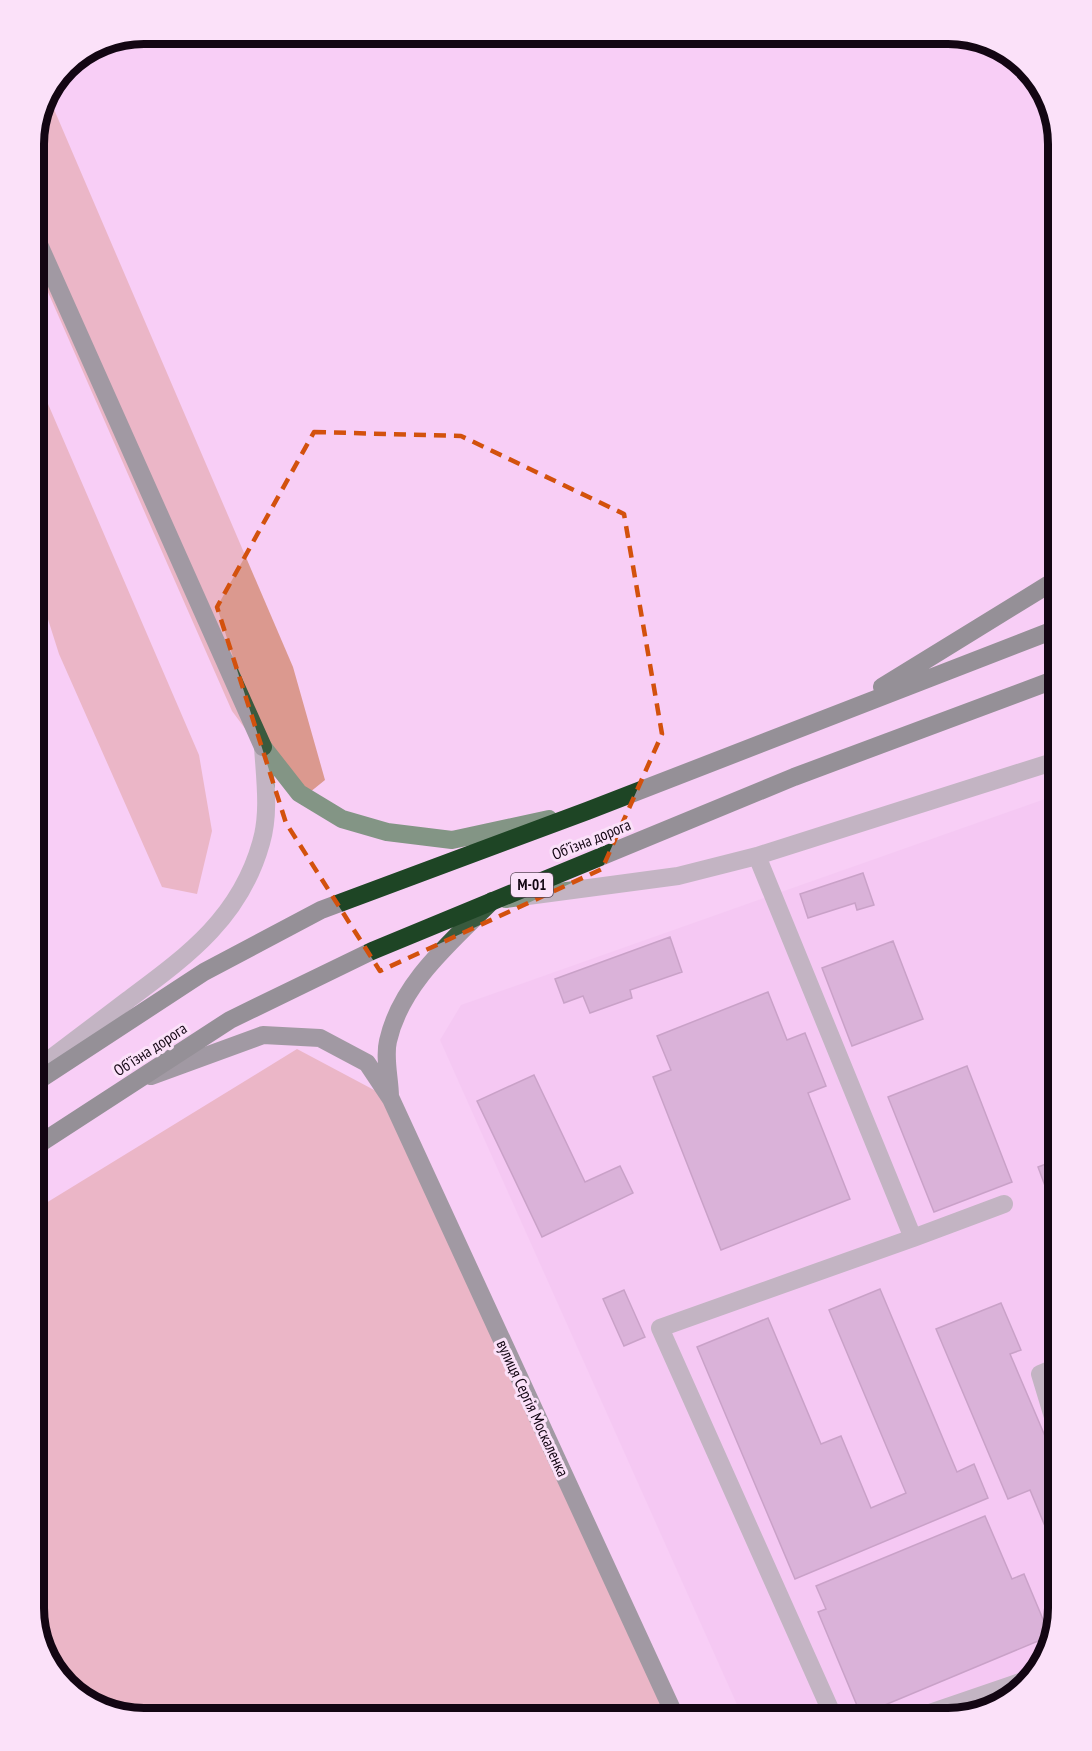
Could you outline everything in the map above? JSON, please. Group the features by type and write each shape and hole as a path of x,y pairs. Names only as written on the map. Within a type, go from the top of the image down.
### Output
{"highway":[{"path":"848,709 1048,584"},
{"name":"Обʼїзна дорога","path":"44,1077 204,972 321,910 587,812 1048,632"},
{"name":"Обʼїзна дорога","path":"44,1141 230,1020 372,951 794,777 1048,682"}],"main road":[{"path":"44,256 263,747"},
{"path":"390,1099 388,1043 403,1001 436,956 492,901"},
{"path":"129,1085 263,1035 320,1038 367,1064 390,1099"},
{"name":"вулиця Сергія Москаленка","path":"390,1099 671,1708"}],"street":[{"path":"263,747 299,793 342,819 387,832 452,840 587,812"},
{"path":"44,1064 193,951 217,927 247,881 262,842 266,804 263,747"},
{"path":"492,901 678,876 757,855 1048,763"},
{"path":"757,855 913,1238"},
{"path":"829,1708 660,1328 1004,1204"},
{"path":"1048,1371 1040,1374 1048,1401"},
{"path":"944,1708 1012,1685"}],"highlighted area":[{"path":"314,432 461,436 624,514 662,734 602,869 380,971 286,823 217,607"}],"shaded area":[{"path":"52,104 293,667 325,780 299,801 232,711 44,283 44,137"},
{"path":"44,395 199,755 212,831 197,894 162,887 59,654 44,607"},
{"path":"1048,798 1048,1620 1043,1639 1032,1663 1014,1683 992,1697 961,1707 738,1708 440,1040 461,1005"},
{"path":"297,1049 391,1099 671,1708 137,1707 112,1702 88,1691 78,1683 60,1663 44,1620 44,1204"}],"building":[{"path":"863,873 874,905 857,910 855,903 808,918 800,894"},
{"path":"670,937 682,972 630,990 632,998 590,1013 583,996 564,1003 555,979"},
{"path":"893,941 923,1019 852,1046 822,968"},
{"path":"768,992 787,1040 805,1033 826,1086 808,1093 850,1199 721,1250 653,1077 671,1070 657,1036"},
{"path":"967,1066 1012,1182 934,1212 888,1097"},
{"path":"534,1075 585,1182 620,1166 633,1193 542,1237 477,1101"},
{"path":"1048,1163 1048,1194 1038,1167"},
{"path":"880,1289 957,1472 974,1464 988,1498 795,1579 697,1347 768,1318 821,1444 841,1436 871,1508 906,1493 829,1310"},
{"path":"624,1290 645,1337 624,1346 603,1299"},
{"path":"1001,1303 1021,1350 1010,1354 1048,1443 1048,1533 1030,1490 1008,1499 936,1329"},
{"path":"985,1516 1012,1579 1024,1574 1046,1627 1043,1639 878,1708 858,1708 818,1612 826,1609 816,1586"}]}
